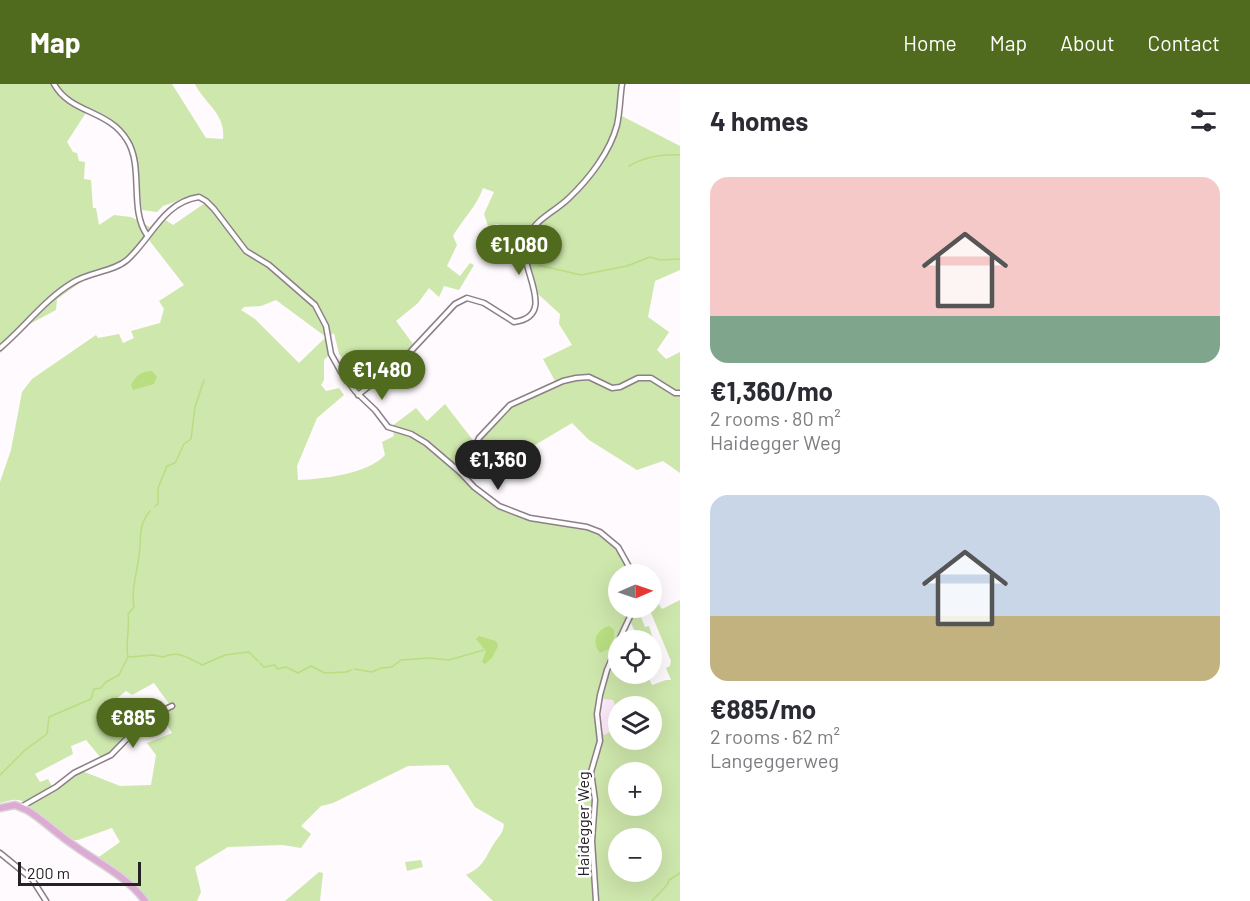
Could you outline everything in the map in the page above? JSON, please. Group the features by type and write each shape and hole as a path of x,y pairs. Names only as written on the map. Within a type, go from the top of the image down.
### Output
{"main road":[{"path":"0,808 11,805 21,807 124,880 145,901"}],"street":[{"path":"54,84 65,99 106,119 126,138 132,150 142,227 147,236"},
{"path":"358,395 401,362 455,304 462,300 472,298 481,301 505,317 518,322 527,318 535,307 536,297 525,257 526,244 538,222 570,198 600,161 617,125 622,84"},
{"path":"0,348 66,287 84,277 118,266 127,260 160,219 188,200 199,197 206,201 246,251 269,265 315,305 326,326 332,354 338,367 358,395 375,410 388,427 416,437 460,472 484,495 507,509 530,518 587,527 600,532 618,547 627,564"},
{"path":"338,367 351,374 361,375 393,367"},
{"path":"460,472 479,438 510,405 563,381 589,377 612,388 620,387 638,378 651,378 675,393 680,393"},
{"name":"Haidegger Weg","path":"596,901 592,841 595,800 591,772 600,741 597,714 608,668"},
{"path":"21,807 56,787 74,773 111,755 147,718 172,706"},
{"path":"0,853 32,879 46,901"}],"shaded area":[{"path":"0,84 172,84 206,138 223,139 223,130 218,116 195,84 620,84 618,114 680,146 680,270 655,281 648,317 669,332 657,350 666,359 680,352 680,473 663,461 637,470 589,440 572,423 503,464 479,453 464,482 496,508 527,517 594,529 618,547 627,564 608,564 608,618 629,618 624,630 608,630 608,668 599,707 604,735 608,733 608,750 662,750 662,696 608,696 608,700 602,699 608,672 608,684 652,685 671,680 666,668 670,666 671,661 662,639 662,630 658,630 653,618 662,618 662,609 680,600 680,901 493,901 466,875 484,861 501,834 504,824 475,807 448,765 408,766 333,803 321,806 301,826 311,834 301,848 283,845 228,847 195,867 201,892 197,901 149,901 124,877 96,859 120,842 112,828 78,840 71,840 22,801 13,800 0,803 0,482 11,450 22,392 32,379 96,335 98,338 119,334 123,343 134,338 131,331 160,323 164,309 159,301 184,285 149,240 164,219 173,225 205,203 188,197 163,206 157,212 142,210 136,160 128,136 110,118 89,108 67,142 73,152 77,153 79,161 85,162 84,179 91,180 93,208 96,208 99,225 114,215 131,217 150,227 144,238 130,253 115,263 84,274 84,280 57,299 56,310 28,325 0,353","holes":["483,188 494,192 484,214 488,226 498,224 503,233 519,230 508,257 528,263 538,294 560,314 559,324 572,345 543,359 555,381 512,406 478,443 472,439 445,404 427,421 416,408 392,426 394,436 382,442 385,455 368,467 344,474 298,480 297,466 317,418 344,395 339,388 326,391 321,385 324,380 324,360 329,355 327,338 334,333 339,354 345,361 371,358 368,369 379,380 398,366 416,348 396,321 418,303 429,288 439,297 444,286 459,290 474,265 470,263 460,276 447,266 457,245 453,236","276,300 326,337 299,363 255,319 241,310 244,307 261,306","154,683 172,708 161,715 172,733 147,743 156,755 151,785 120,786 82,771 54,790 48,779 40,782 35,774 73,754 71,746 86,740 101,758 119,745 132,730 113,709 99,713 126,691 132,695"]},
{"path":"152,371 157,377 154,384 133,390 131,385 137,377 142,373"},
{"path":"632,618 641,618 645,627 649,626 650,630 634,630 631,623"},
{"path":"609,626 614,630 608,630 608,649 600,653 595,641 598,633"},
{"path":"479,636 496,641 498,646 492,658 485,664 482,662 486,651 476,639"},
{"path":"602,699 608,700 608,733 604,735 600,729"},
{"path":"421,860 423,867 407,871 405,862"},
{"path":"319,872 323,873 320,901 285,901"}],"waterway":[{"path":"629,166 654,157 680,155"},
{"path":"538,265 581,275 627,266 650,257 660,260 680,259"},
{"path":"155,506 158,504 158,488 167,466 175,463 184,444 191,439 195,407 204,380"},
{"path":"0,775 25,750 47,734 49,717 91,699 94,689 101,688 106,682 119,675 128,657 128,614 134,607 134,587 143,522 150,511"},
{"path":"354,669 372,672 392,667 401,660 429,658 449,660 484,650"},
{"path":"129,657 153,655 163,657 174,654 202,665 225,655 249,652 258,661"},
{"path":"260,663 264,667 275,665 277,669 286,667 298,673 311,666 325,673 351,670"},
{"path":"652,901 669,880 680,873"}]}
